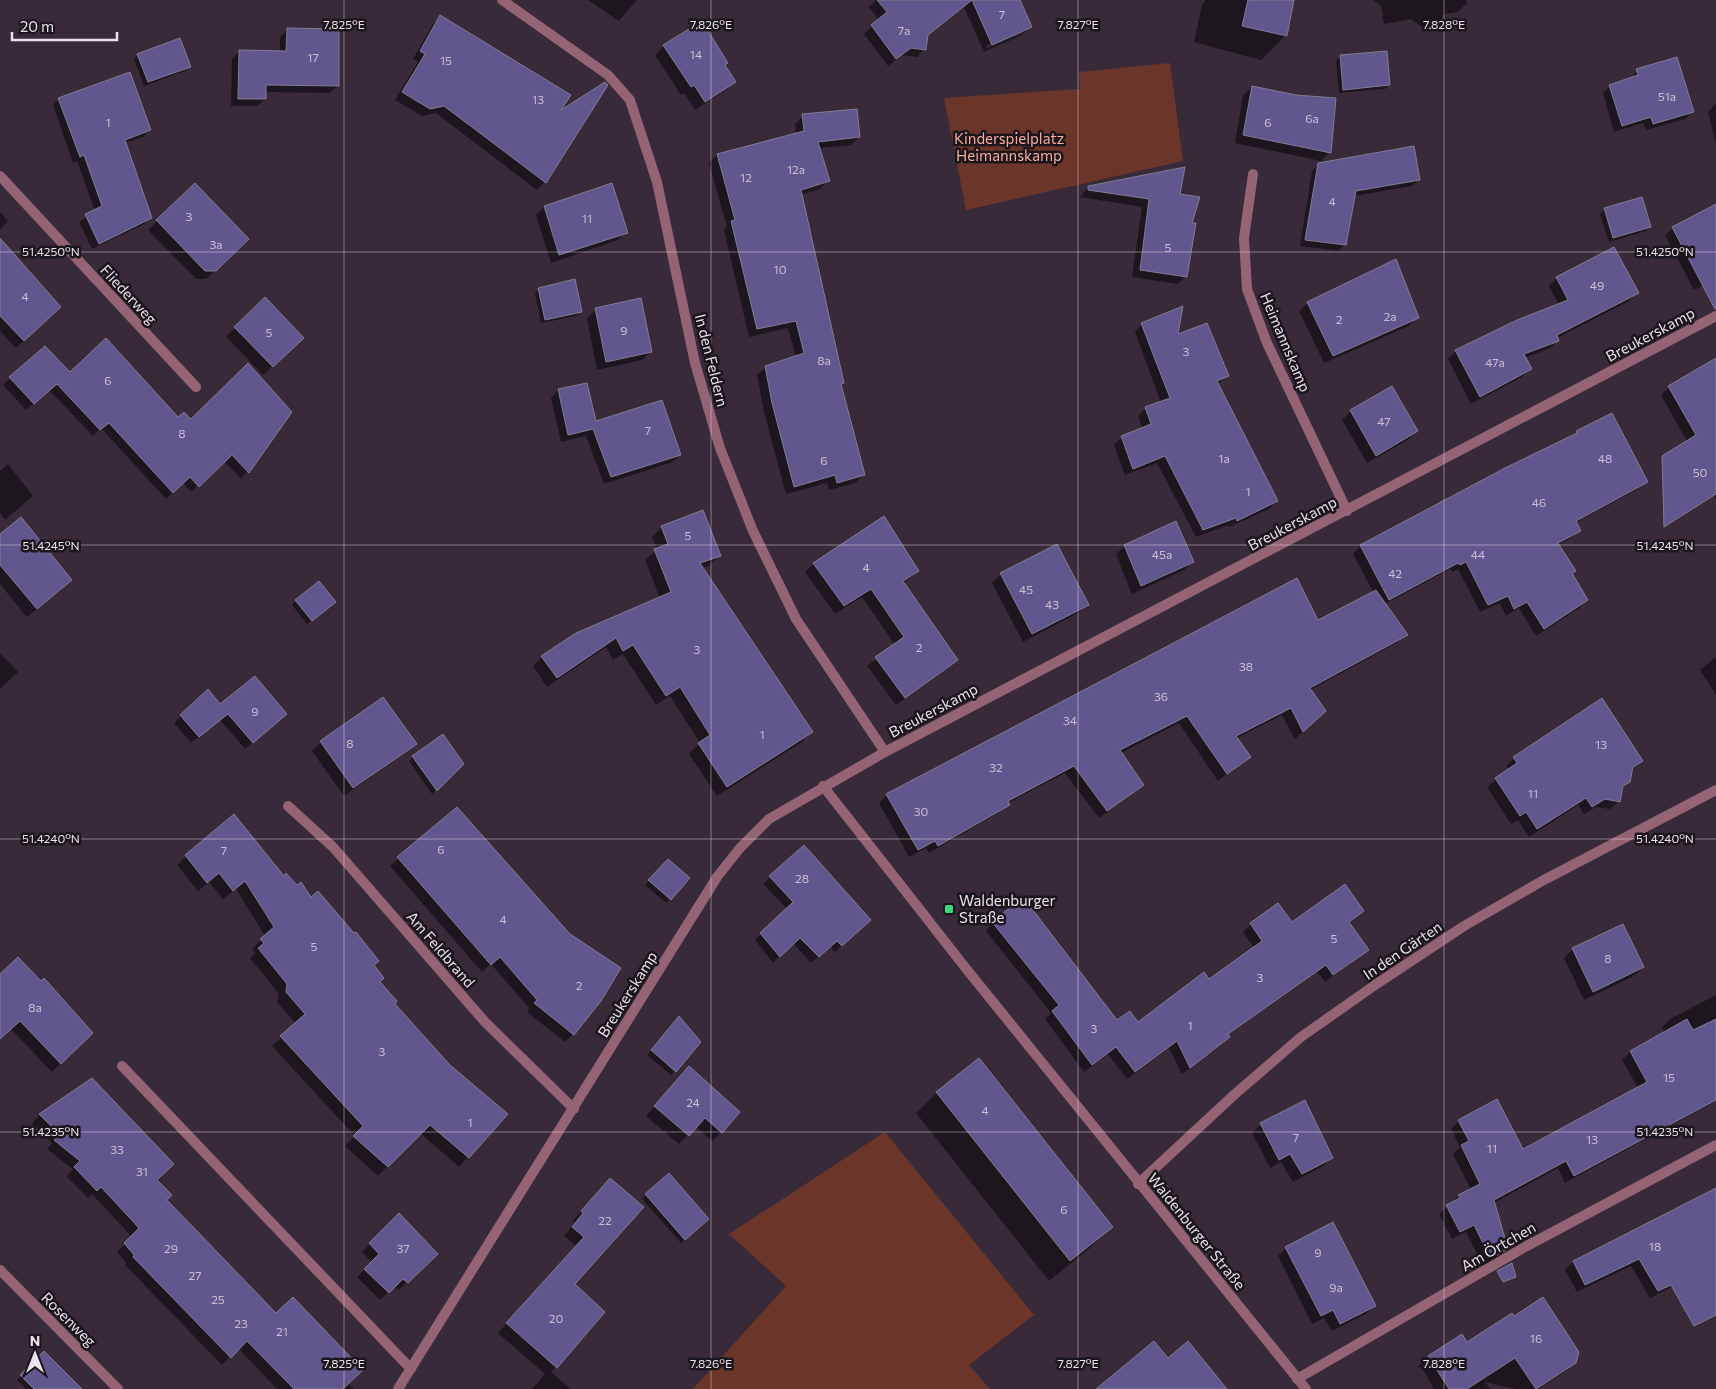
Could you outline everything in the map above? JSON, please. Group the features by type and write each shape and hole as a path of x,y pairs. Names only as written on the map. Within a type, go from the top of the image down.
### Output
{"street":[{"name":"In den Feldern","path":"502,0 608,75 630,100 657,182 695,363 720,448 753,531 796,619 885,752"},
{"name":"Heimannskamp","path":"1253,174 1244,238 1248,290 1267,344 1347,511"},
{"name":"Fliederweg","path":"0,176 196,388"},
{"name":"Breukerskamp","path":"398,1389 717,877 740,848 770,819 823,786 885,752 1716,316"},
{"name":"Waldenburger Straße","path":"823,786 1138,1184 1306,1389"},
{"name":"In den Gärten","path":"1138,1184 1235,1094 1301,1037 1375,985 1464,926 1542,881 1716,790"},
{"name":"Am Feldbrand","path":"288,806 333,848 485,1022 574,1109"},
{"path":"122,1066 411,1369"},
{"name":"Am Örtchen","path":"1297,1378 1525,1247 1716,1145"},
{"name":"Rosenweg","path":"0,1270 118,1389"}],"green space":[{"name":"Kinderspielplatz Heimannskamp","path":"1170,63 1183,161 966,210 944,98 1080,89 1079,72"},
{"path":"885,1132 1034,1315 969,1365 990,1389 693,1389 786,1286 729,1234"}],"building":[{"path":"877,0 972,0 928,35 926,50 911,48 896,59 871,25 887,12"},
{"path":"972,0 1020,0 1032,27 992,45"},
{"path":"1248,0 1294,0 1287,36 1242,26"},
{"path":"440,15 571,95 561,110 605,82 608,85 546,183 444,106 430,109 402,92 425,54 420,51"},
{"path":"702,21 728,63 725,65 736,82 705,102 694,85 691,87 663,45"},
{"path":"287,28 339,29 339,86 266,85 266,99 238,99 239,50 286,51"},
{"path":"180,38 191,67 148,82 137,54"},
{"path":"1387,51 1390,85 1343,90 1340,55"},
{"path":"1677,57 1694,112 1653,124 1651,117 1622,126 1609,85 1638,75 1636,69"},
{"path":"130,72 151,130 125,140 152,218 99,244 85,214 102,206 84,155 80,157 58,98"},
{"path":"1252,86 1296,95 1336,98 1331,153 1243,135"},
{"path":"857,109 860,137 818,142 830,181 801,190 844,383 841,384 865,475 837,483 835,475 794,487 772,403 765,366 804,353 796,321 757,329 731,221 735,220 717,154 804,131 802,114"},
{"path":"1414,146 1420,180 1356,191 1346,245 1305,240 1318,163"},
{"path":"1185,167 1180,194 1200,197 1192,223 1196,223 1187,277 1140,270 1149,199 1088,190 1088,186"},
{"path":"195,183 249,239 216,271 205,271 156,220"},
{"path":"612,183 628,233 559,255 544,206"},
{"path":"1642,197 1651,227 1613,238 1604,208"},
{"path":"1716,204 1716,309 1715,309 1672,227"},
{"path":"0,238 61,307 24,341 0,316"},
{"path":"1614,247 1639,293 1557,335 1559,341 1524,354 1532,369 1480,397 1455,350 1517,320 1568,300 1556,277"},
{"path":"1396,259 1419,318 1333,356 1307,302"},
{"path":"575,279 582,312 545,320 538,288"},
{"path":"265,297 304,338 273,367 234,327"},
{"path":"641,298 652,352 606,362 595,308"},
{"path":"1183,306 1178,334 1207,323 1229,376 1217,381 1278,501 1237,521 1236,518 1203,530 1165,456 1133,469 1121,436 1151,424 1145,407 1170,398 1141,323"},
{"path":"106,338 178,417 184,412 191,419 248,363 292,412 249,473 232,455 199,487 190,477 173,493 109,423 100,430 57,384 34,404 9,377 45,346 70,372"},
{"path":"1716,358 1716,494 1664,527 1662,456 1696,435 1668,386"},
{"path":"587,383 596,421 662,400 681,455 611,477 593,429 568,435 558,389"},
{"path":"1392,386 1418,431 1376,456 1350,410"},
{"path":"1612,413 1648,482 1576,521 1581,531 1558,543 1576,571 1572,573 1588,600 1544,629 1527,602 1514,609 1508,596 1488,605 1466,562 1460,565 1458,563 1389,600 1360,545"},
{"path":"703,510 721,556 700,563 813,732 727,787 698,743 710,735 680,687 666,696 633,645 623,651 616,638 557,678 541,656 576,633 671,592 654,549 668,544 661,526"},
{"path":"884,516 919,571 903,581 958,660 905,698 875,657 904,637 871,589 844,606 813,563"},
{"path":"21,517 72,580 37,609 0,565 0,534"},
{"path":"1176,521 1194,562 1141,586 1124,545"},
{"path":"1057,544 1089,605 1032,634 1000,573"},
{"path":"1297,578 1318,620 1376,590 1408,635 1310,688 1326,711 1303,732 1291,708 1236,736 1251,757 1227,774 1187,716 1120,750 1144,785 1107,811 1074,766 1008,801 1010,805 938,846 935,841 918,850 886,794"},
{"path":"319,581 336,602 312,621 295,600"},
{"path":"255,676 287,714 253,743 228,714 199,737 180,715 208,689 220,704"},
{"path":"383,697 417,744 353,788 320,741"},
{"path":"1602,698 1643,761 1633,767 1630,782 1623,786 1620,802 1605,799 1592,807 1586,798 1537,829 1526,812 1520,816 1495,778 1517,763 1513,757"},
{"path":"443,734 464,764 437,791 412,756"},
{"path":"457,807 570,934 621,968 601,1001 574,1035 534,1003 537,1000 500,957 491,965 397,857"},
{"path":"234,814 284,876 286,873 297,885 301,882 311,897 318,891 354,933 356,932 379,961 374,965 384,978 380,982 397,1001 395,1004 450,1065 508,1114 469,1158 430,1125 388,1167 353,1136 363,1126 280,1036 305,1014 286,992 287,984 258,948 264,943 260,939 274,927 245,881 233,891 219,873 207,883 185,855"},
{"path":"804,845 871,920 842,946 837,941 819,957 800,938 780,957 760,933 793,902 769,876"},
{"path":"668,859 690,878 671,900 648,880"},
{"path":"1345,884 1364,911 1349,922 1369,950 1333,975 1326,965 1228,1034 1230,1037 1190,1068 1177,1041 1135,1072 1116,1047 1092,1065 1052,1011 1059,1005 992,922 1023,897 1117,1020 1130,1011 1138,1022 1204,972 1209,979 1262,941 1250,923 1278,903 1292,922"},
{"path":"1623,924 1644,967 1593,992 1572,948"},
{"path":"18,957 41,981 44,978 93,1033 61,1064 20,1021 0,1039 0,974"},
{"path":"679,1016 701,1042 676,1072 651,1050"},
{"path":"1687,1019 1693,1030 1716,1019 1716,1100 1574,1176 1566,1161 1494,1200 1508,1249 1491,1259 1474,1225 1460,1232 1446,1205 1460,1198 1458,1195 1480,1184 1461,1145 1469,1141 1458,1120 1497,1099 1523,1149 1647,1082 1630,1051"},
{"path":"979,1058 1113,1227 1070,1261 936,1092"},
{"path":"689,1066 740,1112 722,1133 705,1118 689,1136 654,1106"},
{"path":"92,1078 174,1164 157,1180 172,1195 167,1200 276,1313 293,1297 363,1370 343,1389 294,1389 247,1341 231,1358 133,1257 134,1255 124,1243 139,1228 101,1187 97,1191 74,1167 80,1161 54,1140 59,1134 39,1114"},
{"path":"1305,1100 1333,1158 1302,1174 1290,1154 1279,1160 1260,1123"},
{"path":"669,1173 709,1219 685,1240 645,1194"},
{"path":"610,1178 644,1207 575,1284 605,1312 557,1368 506,1323 584,1237 572,1227 583,1213 581,1211"},
{"path":"1716,1188 1716,1315 1694,1326 1671,1285 1658,1291 1639,1259 1585,1285 1573,1261"},
{"path":"399,1213 438,1254 408,1283 403,1279 389,1293 364,1269 379,1254 369,1243"},
{"path":"1333,1222 1376,1306 1340,1324 1333,1310 1321,1316 1285,1247"},
{"path":"1512,1263 1516,1277 1503,1282 1497,1271"},
{"path":"1543,1297 1579,1352 1576,1363 1536,1389 1515,1358 1467,1389 1449,1389 1428,1356 1462,1334 1467,1342 1512,1313 1514,1316"},
{"path":"1154,1341 1168,1358 1188,1341 1227,1389 1096,1389"},
{"path":"44,1351 82,1389 34,1389 20,1375"}],"place":[{"name":"Waldenburger Straße","path":"949,909"}]}
